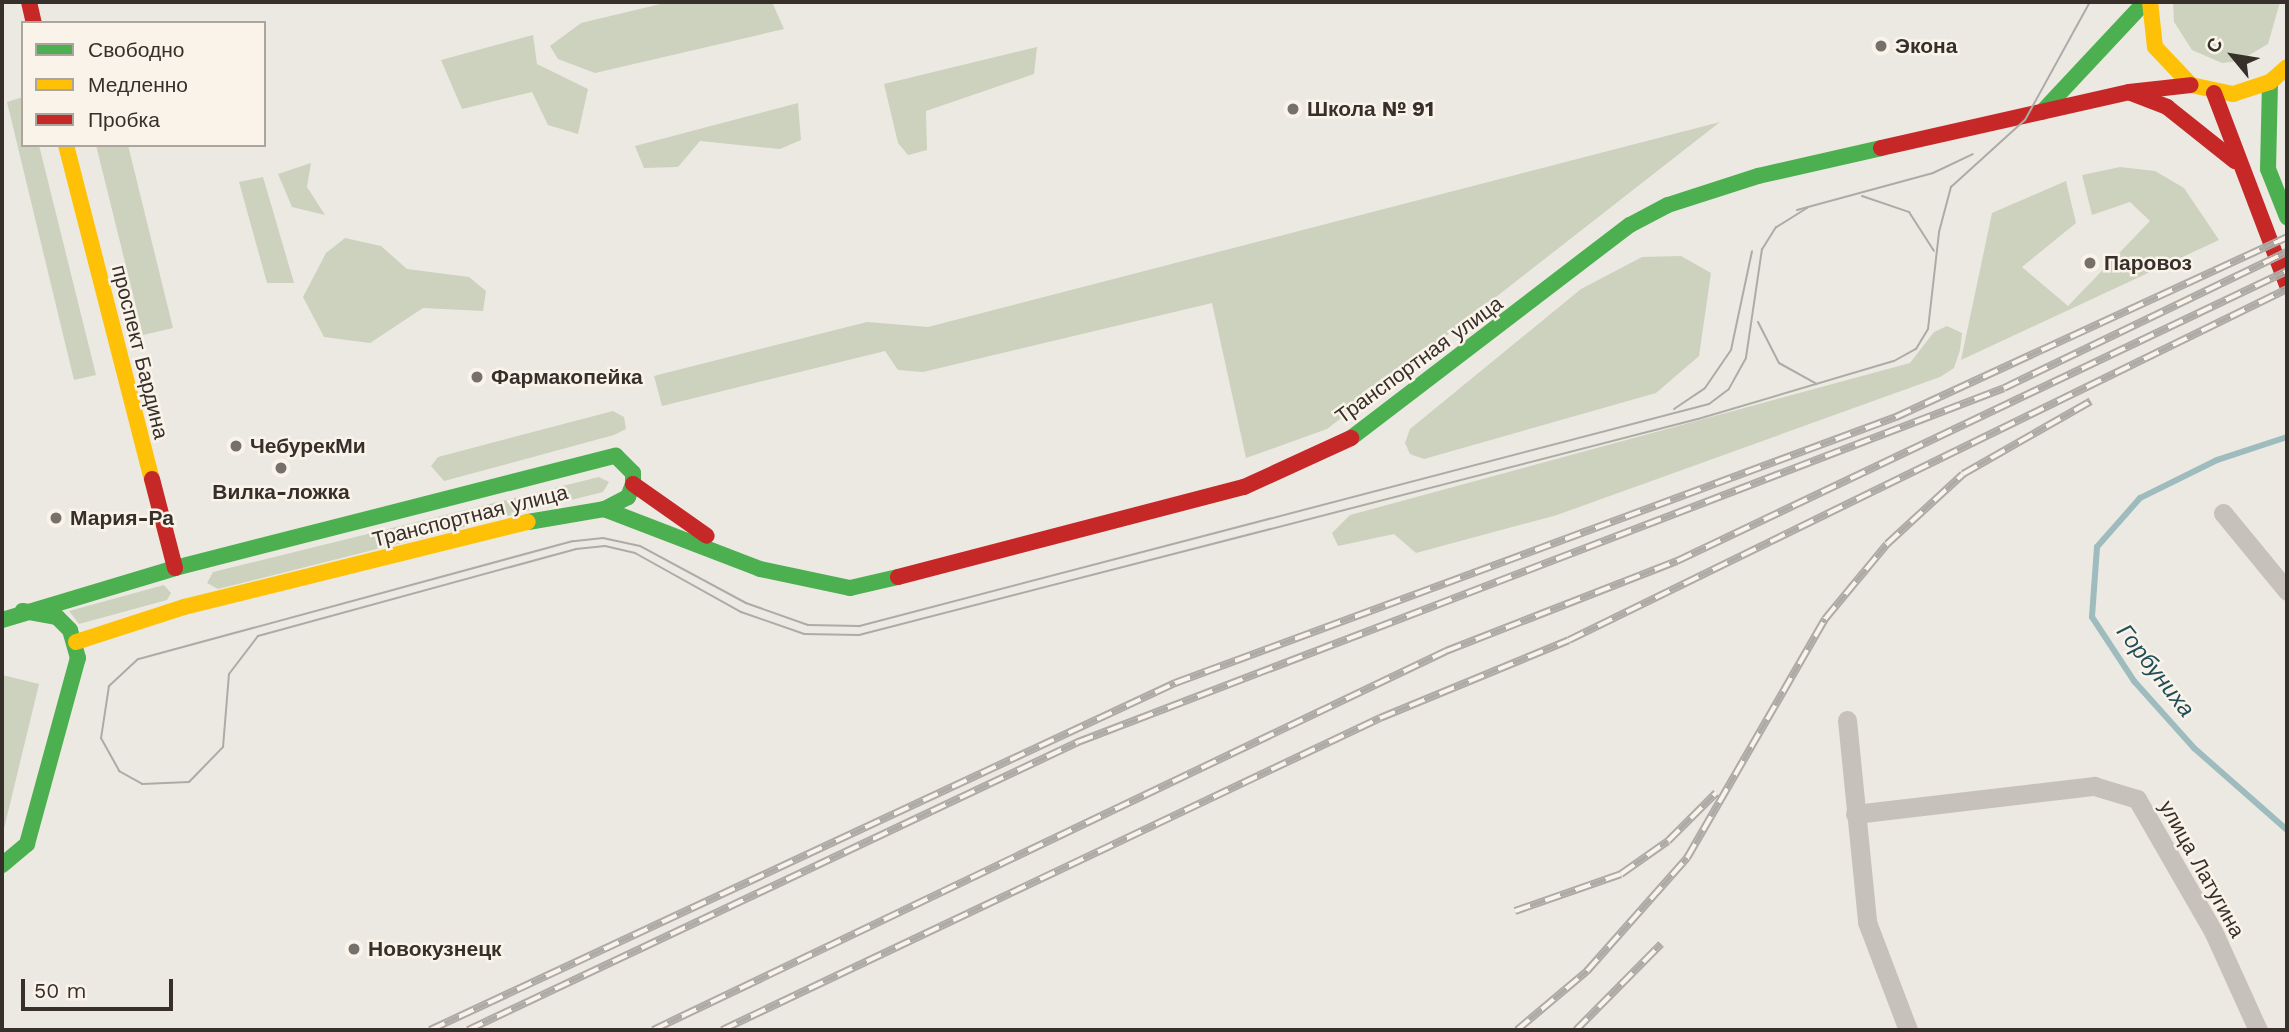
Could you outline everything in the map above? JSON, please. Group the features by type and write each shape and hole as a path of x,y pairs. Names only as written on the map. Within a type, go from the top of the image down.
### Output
{"main road":[{"path":"29,2 34,21"},
{"path":"2148,2 2155,47 2191,85 2214,93 2270,82 2287,67"},
{"path":"2040,114 2148,2"},
{"path":"2270,82 2264,136 2268,169 2287,217"},
{"name":"Транспортная улица","path":"76,642 184,607 576,510 604,509 760,569 816,584 885,585 1244,487 1361,433 1657,210 1758,176 2129,92 2191,85"},
{"path":"2129,92 2167,107 2235,161"},
{"path":"2214,93 2235,161 2287,285"},
{"path":"2264,136 2287,101"},
{"name":"проспект Бардина","path":"67,147 175,568 191,582 184,607"},
{"name":"Транспортная улица","path":"6,617 175,568 603,457 625,459 634,484 760,569"},
{"path":"604,509 628,497 634,484"},
{"path":"2,865 30,835 78,658 76,642 57,617 39,610 6,617"}],"street":[{"path":"2223,513 2287,591"},
{"path":"1847,720 1867,922 1908,1030"},
{"name":"улица Латугина","path":"1856,814 2094,786 2137,799 2213,931 2258,1030"}],"green space":[{"path":"669,2 772,2 784,29 595,73 558,59 550,46 581,23"},
{"path":"2173,2 2280,2 2268,44 2239,61 2222,63 2192,50 2174,22"},
{"path":"533,35 537,64 588,89 578,134 548,125 532,92 462,109 441,60"},
{"path":"1037,47 1034,74 926,111 927,150 908,155 898,143 884,84"},
{"path":"21,98 21,147 39,147 96,375 74,380 7,102"},
{"path":"798,103 801,140 780,149 700,141 678,167 644,168 635,146"},
{"path":"1720,122 1327,429 1246,458 1212,303 923,372 898,370 885,351 662,406 654,376 867,322 928,327"},
{"path":"96,147 128,147 173,328 143,335"},
{"path":"311,163 307,187 325,215 292,207 278,174"},
{"path":"2120,167 2155,171 2184,188 2219,240 1961,360 1992,213 2066,181 2076,223 2022,267 2068,306 2150,221 2130,202 2092,215 2082,175"},
{"path":"263,177 294,283 267,283 239,182"},
{"path":"345,238 381,246 407,269 469,277 486,291 483,311 423,308 370,343 324,337 303,297 326,253"},
{"path":"1681,256 1711,273 1699,356 1656,393 1424,459 1410,454 1405,443 1410,429 1581,289 1642,257"},
{"path":"1947,326 1962,333 1960,350 1954,368 1940,377 1557,515 1416,553 1394,534 1338,546 1332,533 1350,515 1910,363 1934,332"},
{"path":"613,411 624,417 626,429 614,435 444,481 431,466 438,457"},
{"path":"599,477 609,482 603,492 218,589 207,583 213,572"},
{"path":"164,585 171,593 167,600 79,624 69,611"},
{"path":"2,675 39,684 2,837"}],"waterway":[{"name":"Горбуниха","path":"2287,437 2217,460 2140,498 2097,547 2092,617 2134,681 2194,748 2287,830"}],"tram line":[{"path":"1807,208 1776,227 1762,249 1746,358 1729,389 1709,404 859,626 808,625 746,603 640,546 603,538 573,541 138,659 109,686 101,738 119,771 142,784 189,782 223,747 229,674 258,636 576,549 605,546 635,553 741,612 804,634 859,635 1698,419 1894,361 1916,349 1928,329 1939,232 1951,187 2025,120 2090,2"},
{"path":"1797,210 1933,173 1973,154"},
{"path":"1862,196 1909,212 1934,251"},
{"path":"1674,409 1705,388 1731,350 1752,251"},
{"path":"1758,322 1779,363 1817,384"}],"railway":[{"path":"430,1030 1175,683 1896,417 2287,237"},
{"path":"468,1030 1078,742 2004,388 2287,252"},
{"path":"653,1030 1446,651 1677,561 2287,271"},
{"path":"722,1030 1380,718 1569,640 2287,289"},
{"path":"1517,1030 1587,971 1687,858 1825,619 1887,544 1963,474 2091,401"},
{"path":"1515,911 1621,874 1668,841 1716,793"},
{"path":"1576,1030 1661,944"}],"traffic: fast":[{"path":"2042,112 2145,2"},
{"path":"2270,82 2268,169 2287,217"},
{"path":"1351,438 1630,225 1668,205 1758,176 1881,148"},
{"path":"2,620 175,568 616,456 633,473 633,484 628,497 604,509"},
{"path":"528,522 604,509 760,569 850,588 898,577"},
{"path":"2,865 27,844 78,658 70,630 57,617 23,611"}],"traffic: slow":[{"path":"2150,2 2155,47 2191,85 2233,94 2270,82 2287,67"},
{"path":"67,147 152,479"},
{"path":"76,642 184,607 528,522"}],"traffic: jam":[{"path":"29,2 34,21"},
{"path":"1881,148 2129,92 2191,85"},
{"path":"2131,93 2167,107 2235,161"},
{"path":"2214,93 2287,285"},
{"path":"898,577 1244,487 1351,438"},
{"path":"152,479 175,568"},
{"path":"633,484 707,536"}],"place":[{"name":"Экона","path":"1881,46"},
{"name":"Школа № 91","path":"1293,109"},
{"name":"Паровоз","path":"2090,263"},
{"name":"Фармакопейка","path":"477,377"},
{"name":"ЧебурекМи","path":"236,446"},
{"name":"Вилка-ложка","path":"281,468"},
{"name":"Мария-Ра","path":"56,518"},
{"name":"Новокузнецк","path":"354,949"}]}
